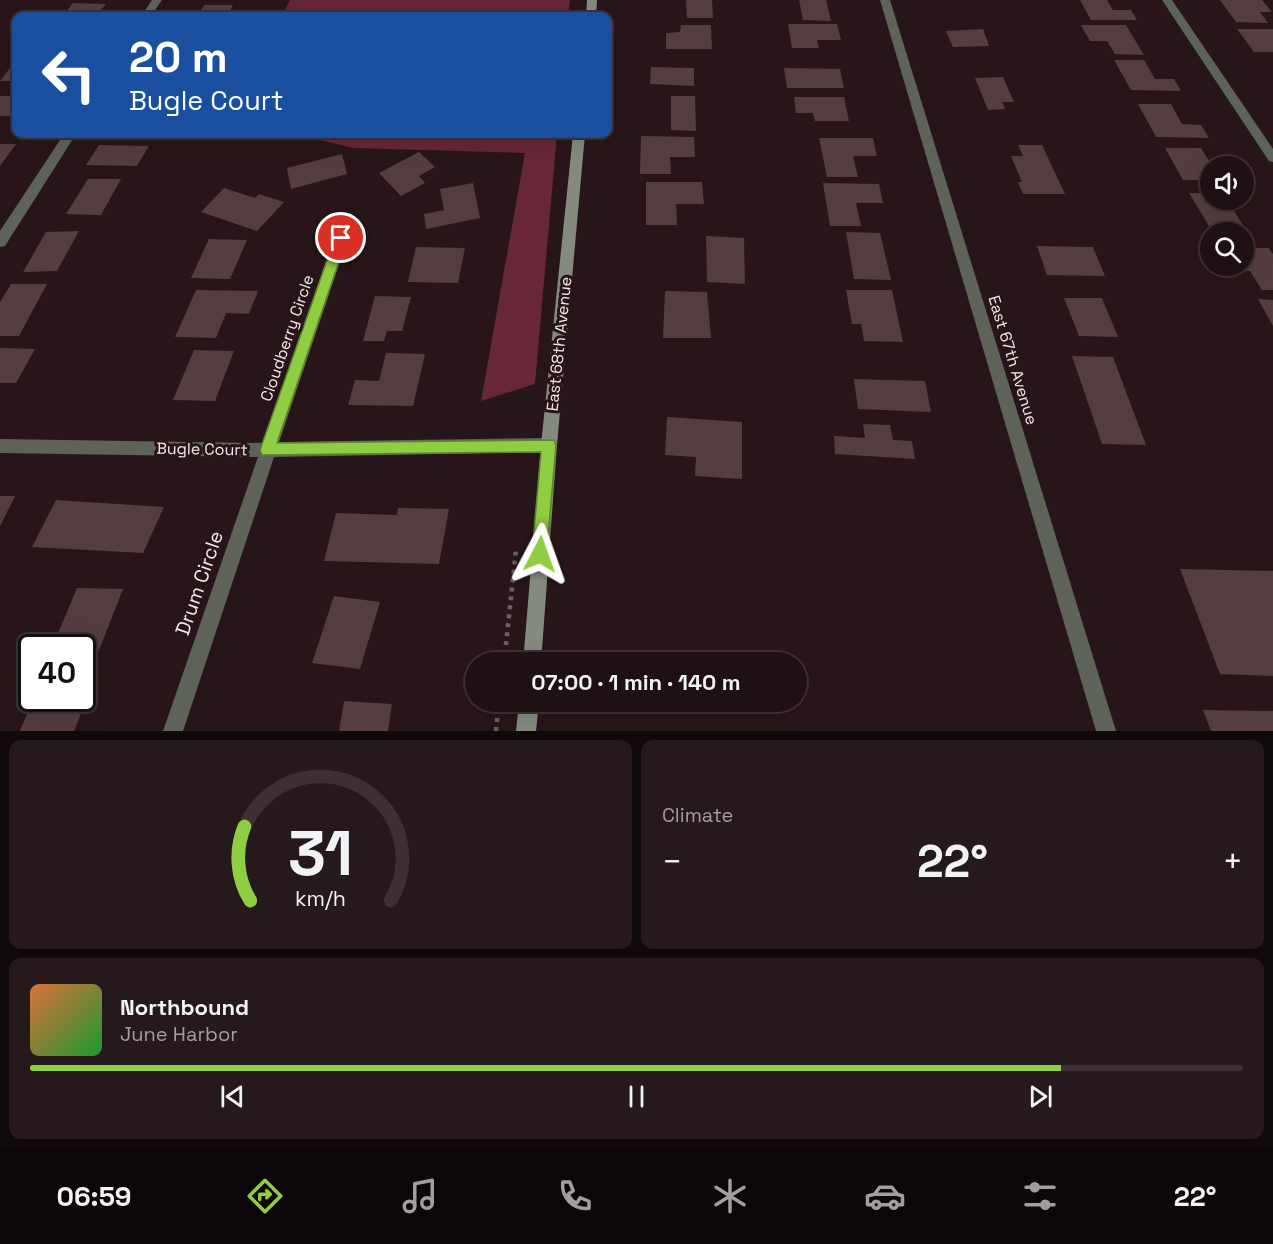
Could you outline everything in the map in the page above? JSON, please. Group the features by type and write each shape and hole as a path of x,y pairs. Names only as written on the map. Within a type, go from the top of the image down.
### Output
{"street":[{"name":"East 67th Avenue","path":"885,0 1106,731"},
{"path":"1167,0 1273,158"},
{"path":"0,242 67,138"},
{"name":"East 68th Avenue","path":"533,652 549,445 579,138"},
{"name":"Cloudberry Circle","path":"267,450 341,238"},
{"name":"Bugle Court","path":"0,446 267,450 549,445"},
{"name":"Drum Circle","path":"173,731 267,450"},
{"path":"526,731 528,712"}],"path":[{"path":"496,731 498,712"}],"shaded area":[{"path":"290,0 570,0 568,12 284,12"},
{"path":"308,138 557,138 535,384 481,401 525,153 353,148"}],"building":[{"path":"686,0 712,0 713,18 687,18"},
{"path":"799,0 826,0 831,21 803,20"},
{"path":"1080,0 1107,0 1113,10 1131,10 1137,20 1091,20"},
{"path":"1220,0 1262,0 1272,12 1260,12 1268,23 1236,22"},
{"path":"73,3 106,4 99,12 66,12"},
{"path":"204,5 233,5 229,12 200,12"},
{"path":"788,24 837,24 841,40 817,40 819,48 792,48"},
{"path":"681,25 711,25 712,49 666,49 666,33 680,32"},
{"path":"1081,25 1126,25 1144,55 1115,54 1107,41 1090,41"},
{"path":"983,29 989,46 953,47 946,31"},
{"path":"1237,29 1273,29 1273,52 1254,52"},
{"path":"1114,60 1144,60 1155,79 1174,79 1181,91 1131,90"},
{"path":"12,65 12,81 0,81"},
{"path":"651,67 694,68 694,86 650,84"},
{"path":"784,68 840,69 844,88 787,88"},
{"path":"1003,77 1014,102 1002,102 1005,109 988,110 975,78"},
{"path":"0,96 12,96 12,116 0,116"},
{"path":"671,96 695,96 696,131 671,130"},
{"path":"794,97 844,97 849,121 815,121 813,113 796,113"},
{"path":"1138,104 1171,104 1182,124 1201,125 1209,138 1156,137"},
{"path":"641,136 694,137 695,157 670,157 671,174 640,174"},
{"path":"819,138 873,138 877,156 853,156 858,177 827,177"},
{"path":"0,144 16,144 0,166"},
{"path":"99,145 149,146 137,166 86,165"},
{"path":"1018,145 1042,145 1065,194 1023,194 1018,182 1022,182 1011,156 1023,156"},
{"path":"1165,148 1201,148 1206,156 1200,156 1200,180 1183,180"},
{"path":"419,152 435,167 419,176 425,183 401,196 379,173"},
{"path":"342,154 347,174 291,189 287,168"},
{"path":"88,179 121,179 101,215 66,214"},
{"path":"646,182 702,182 704,204 676,204 677,225 646,225"},
{"path":"473,183 480,218 426,229 424,214 444,210 440,189"},
{"path":"823,183 879,184 883,203 856,203 861,226 830,226"},
{"path":"224,188 255,198 259,194 284,202 257,231 201,212"},
{"path":"1189,193 1200,193 1200,210 1233,210 1241,222 1207,222"},
{"path":"79,231 57,271 23,272 46,232"},
{"path":"846,232 880,233 891,280 854,279"},
{"path":"706,236 744,238 745,284 707,282"},
{"path":"209,239 247,240 230,279 191,278"},
{"path":"1037,246 1093,247 1105,276 1047,275"},
{"path":"416,247 465,248 458,283 408,282"},
{"path":"1254,248 1269,248 1273,254 1273,290 1262,290 1253,276"},
{"path":"11,284 47,284 19,336 0,336 0,302"},
{"path":"196,290 258,291 249,314 226,313 216,338 175,337"},
{"path":"846,290 892,290 903,342 864,341 861,324 852,324"},
{"path":"665,291 707,292 711,338 663,338"},
{"path":"375,296 411,297 402,331 387,331 384,341 363,341"},
{"path":"1064,298 1102,298 1118,337 1079,336"},
{"path":"1258,299 1273,300 1273,326"},
{"path":"0,348 35,349 16,383 0,383"},
{"path":"194,350 234,351 215,401 173,400"},
{"path":"386,353 425,354 413,406 348,405 355,380 379,381"},
{"path":"1072,356 1113,357 1146,445 1102,444"},
{"path":"854,379 925,381 931,412 858,409"},
{"path":"667,417 742,422 742,479 695,476 696,457 665,455"},
{"path":"863,424 890,425 893,440 912,441 915,459 835,454 834,436 865,438"},
{"path":"0,496 15,496 0,526"},
{"path":"56,500 164,507 143,553 32,547"},
{"path":"398,508 449,509 439,564 324,561 336,513 397,515"},
{"path":"1180,569 1273,571 1273,676 1220,674"},
{"path":"77,588 123,589 96,658 96,634 58,634"},
{"path":"334,596 380,602 360,669 312,663"},
{"path":"344,701 392,704 388,731 339,731"},
{"path":"1203,710 1273,711 1273,731 1211,731"},
{"path":"28,712 82,712 74,731 20,731"}],"route":[{"path":"341,238 267,450 549,445 540,554"}]}
